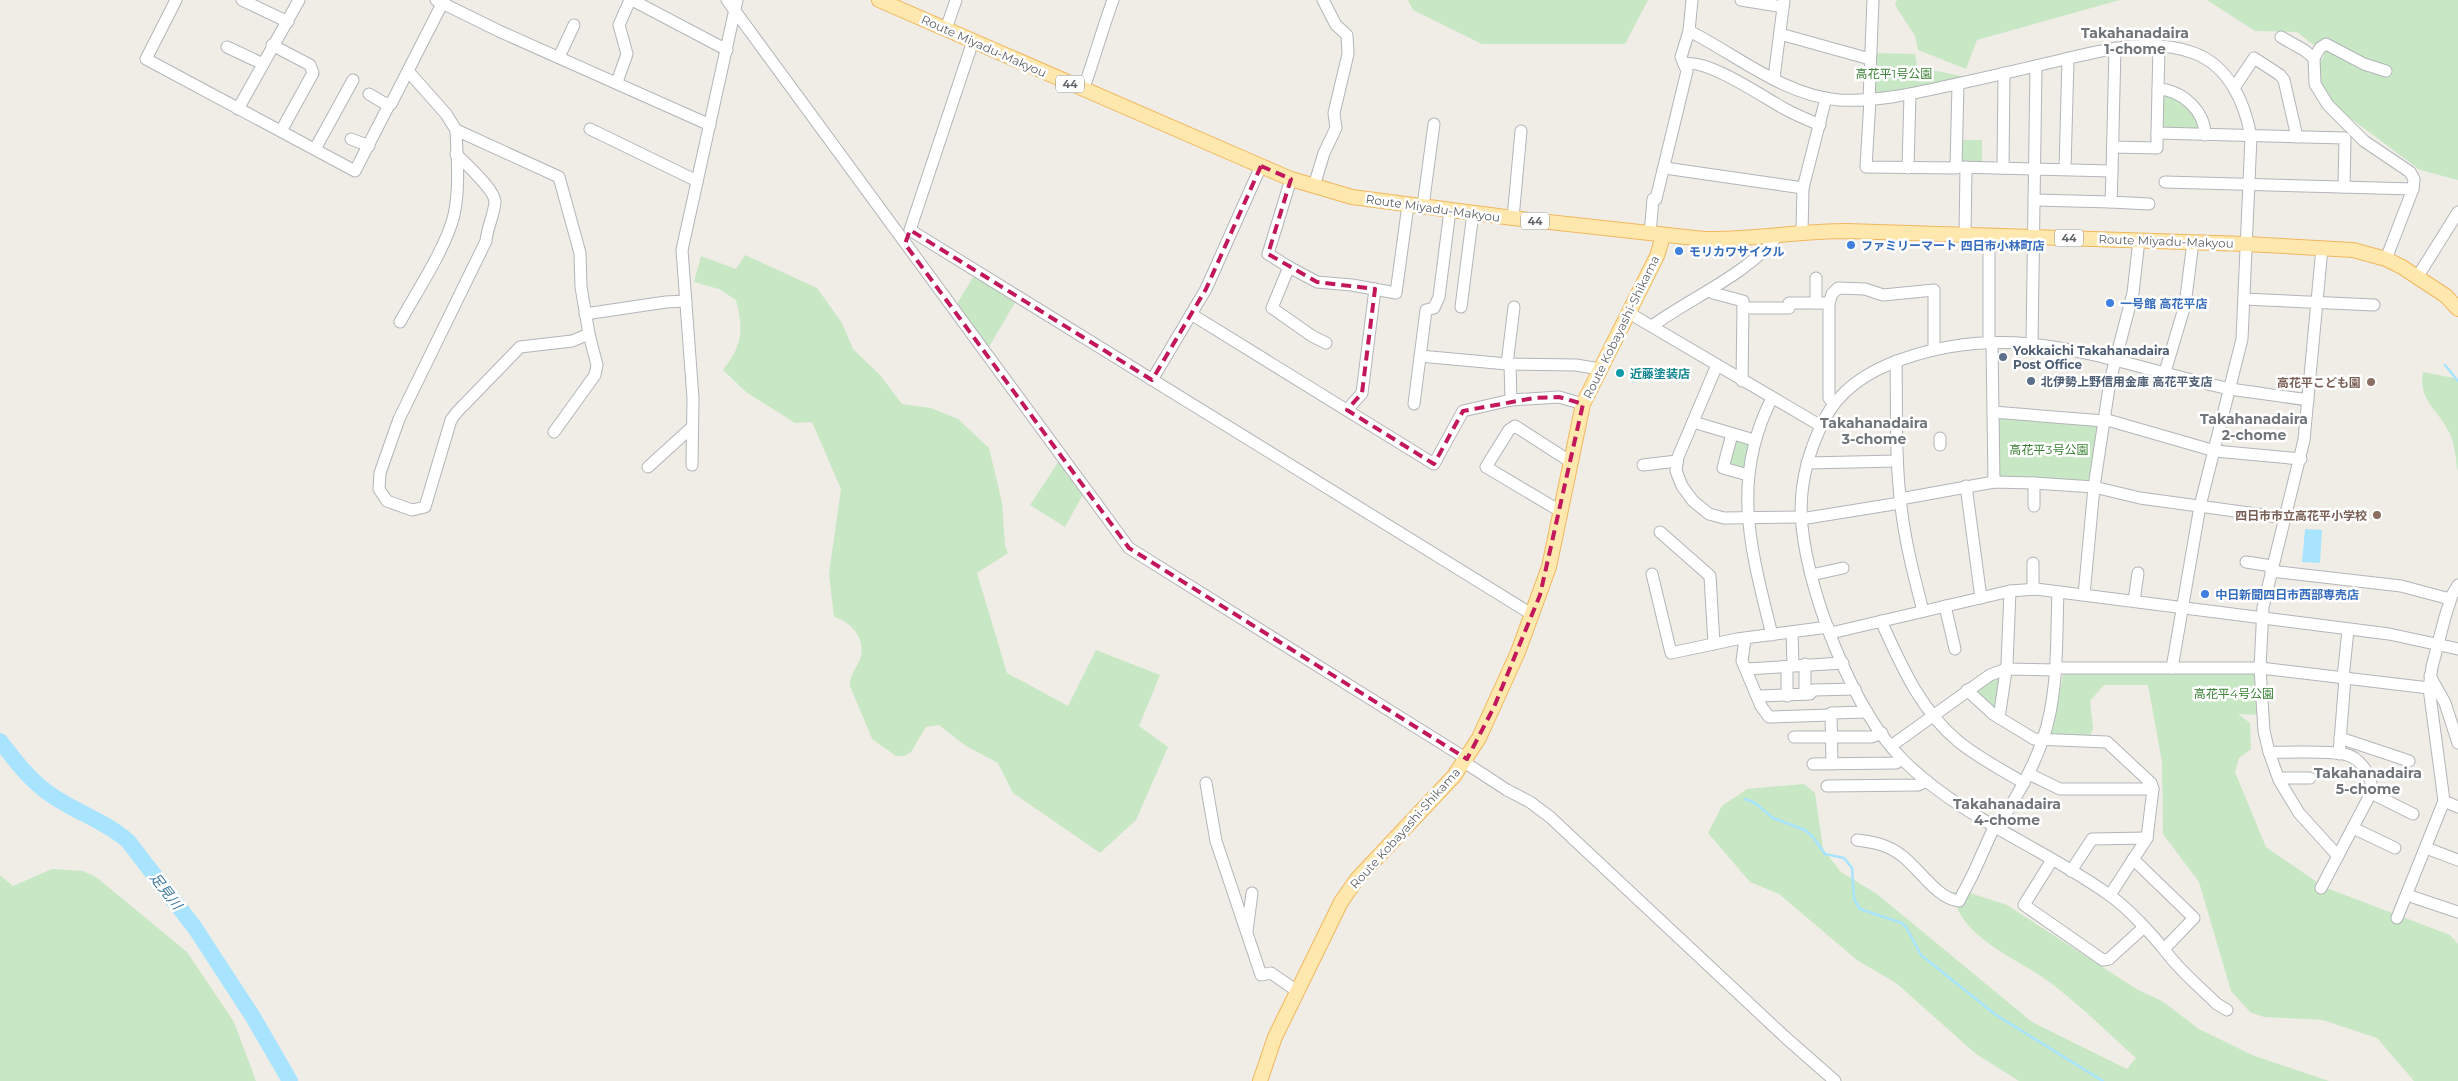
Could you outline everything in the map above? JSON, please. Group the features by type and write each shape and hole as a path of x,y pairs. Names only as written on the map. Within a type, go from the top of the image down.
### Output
{"main road":[{"name":"Route Miyadu-Makyou","path":"879,0 1291,179 1352,197 1656,235 1734,240 1802,232 1847,230 2246,244 2353,250 2386,259 2418,276 2457,307"},
{"name":"Route Kobayashi-Shikama","path":"1260,1081 1275,1037 1335,912 1350,888 1446,785 1465,760 1494,707 1533,615 1548,567 1583,404 1657,256 1656,235"}],"street":[{"path":"176,0 146,59 355,171 408,71 441,1 710,125"},
{"path":"242,0 288,22"},
{"path":"238,108 299,0"},
{"path":"617,82 627,54 619,25 631,0 727,50"},
{"path":"727,0 1129,548 1138,556 1465,760 1507,790 1530,802 1550,817 1757,1011 1835,1081"},
{"path":"692,465 693,398 682,250 736,12 737,0"},
{"path":"946,30 956,0"},
{"path":"1083,90 1099,48 1103,27 1113,0"},
{"path":"1314,186 1324,153 1336,128 1334,113 1336,98 1348,54 1347,35 1336,25 1323,0"},
{"path":"1656,235 1653,199 1656,199 1665,168 1687,71 1681,57 1689,31 1692,0"},
{"path":"1741,0 1784,4 1774,78"},
{"path":"1873,0 1866,167 1962,167 2112,171"},
{"path":"559,57 574,25"},
{"path":"1689,31 1774,78 1795,88 1826,98 1869,100 1910,94 2115,48 2159,46 2184,50 2201,56 2225,75 2244,108 2251,137 2242,340 2200,506 2172,668"},
{"path":"1780,34 1870,59"},
{"path":"2281,37 2314,58"},
{"path":"905,244 973,41"},
{"path":"2386,71 2364,64 2326,44 2320,48 2314,58 2315,84 2328,106 2364,141 2410,172 2414,179 2413,189 2386,259"},
{"path":"272,45 310,65 313,74 281,131"},
{"path":"2113,147 2157,148 2159,46"},
{"path":"227,47 263,64"},
{"path":"2111,202 2115,48"},
{"path":"2234,88 2254,58 2280,75 2286,85 2297,137"},
{"path":"2065,169 2068,59"},
{"path":"1684,64 1693,62 1726,76 1787,111 1820,125"},
{"path":"2032,343 2032,237 2036,66"},
{"path":"400,322 450,230 455,213 456,130 446,114 408,71"},
{"path":"2003,168 2004,73"},
{"path":"315,149 353,80"},
{"path":"1958,84 1965,235"},
{"path":"2158,89 2172,92 2192,106 2202,119 2205,135"},
{"path":"369,94 390,104"},
{"path":"1908,168 1910,94"},
{"path":"1802,232 1804,188 1826,98"},
{"path":"1423,206 1434,124"},
{"path":"590,129 697,181"},
{"path":"456,130 559,177 580,254 589,334 597,365 595,374 554,432"},
{"path":"1513,218 1520,131"},
{"path":"2157,133 2345,138 2344,186"},
{"path":"351,139 369,146"},
{"path":"456,154 491,190 495,203 487,227 486,241 399,418 380,473 379,489 383,496 393,504 412,510 425,507 451,420 458,412 520,347 572,341 589,334"},
{"path":"1152,380 1206,289 1261,166"},
{"path":"1665,168 1804,188"},
{"path":"1291,179 1268,254 1316,282 1396,293 1408,205"},
{"path":"2165,182 2413,189"},
{"path":"2034,200 2149,204"},
{"path":"1414,404 1426,310 1434,308 1439,297 1450,210"},
{"path":"2418,276 2458,212"},
{"path":"1461,306 1473,213"},
{"path":"910,230 1533,615"},
{"path":"1652,326 1738,270 1769,247 1778,235"},
{"path":"1990,236 1994,482"},
{"path":"2084,596 2094,487 2104,420 2114,360 2133,293 2139,240"},
{"path":"2165,372 2185,305 2193,242"},
{"path":"2322,248 2301,459 2271,568 2262,618 2260,668 2262,707 2269,752 2279,778 2298,813 2338,856"},
{"path":"1289,267 1272,308 1312,336 1326,343"},
{"path":"1816,278 1816,303"},
{"path":"1833,403 1829,398 1829,303 1833,292 1842,287 1865,289 1883,294 1934,290 1934,349"},
{"path":"1347,410 1362,393 1375,289"},
{"path":"1712,294 1743,301 1742,380"},
{"path":"2244,298 2374,305"},
{"path":"586,314 666,302 686,301"},
{"path":"1743,308 1789,308 1789,303 1829,303"},
{"path":"1511,400 1508,364 1514,307"},
{"path":"1629,313 1821,426"},
{"path":"1191,314 1434,464 1463,411 1511,400 1559,397 1583,404"},
{"path":"2228,1010 2217,1004 2164,948 2110,896 1927,782 1891,746 1867,712 1829,630 1812,575 1801,518 1802,490 1806,463 1821,426 1833,403 1865,377 1896,361 1934,349 1991,343 2032,343 2081,350 2114,360 2231,388 2308,400"},
{"path":"1420,356 1508,364 1576,365 1600,369"},
{"path":"1896,361 1897,461 1900,501 1905,538 1923,611"},
{"path":"1717,365 1677,461 1678,476 1682,486 1703,510 1716,517 1748,519 1801,518 1994,482 2094,487 2140,498 2286,518"},
{"path":"1772,398 1754,440 1748,475 1748,519 1772,634"},
{"path":"1993,412 2104,420 2215,452 2301,459"},
{"path":"1693,422 1754,440"},
{"path":"1560,511 1486,467 1509,430 1515,426 1571,462"},
{"path":"648,467 692,428"},
{"path":"1732,434 1723,468 1748,475"},
{"path":"1643,465 1677,461"},
{"path":"1806,463 1897,461"},
{"path":"2034,483 2034,506"},
{"path":"1966,486 1981,598"},
{"path":"1660,532 1710,576 1714,644"},
{"path":"2246,562 2271,568 2401,586 2450,599"},
{"path":"2033,589 2034,563"},
{"path":"1812,575 1844,568"},
{"path":"2134,602 2138,573"},
{"path":"1652,574 1671,653 1745,638 1792,632 1829,630 1881,621 2010,591 2033,589 2348,630 2438,643 2458,650"},
{"path":"2397,918 2444,801 2429,688 2430,676 2450,599 2458,584"},
{"path":"1999,718 2006,670 2010,591"},
{"path":"1857,840 1877,843 1897,852 1934,886 1952,899 1959,900 1997,826 2026,778 2042,740 2051,708 2055,669 2058,592"},
{"path":"1945,606 1955,649"},
{"path":"1881,621 1907,678 1932,715 1960,743 2026,778 2060,789 2153,789"},
{"path":"2339,754 2348,630"},
{"path":"1787,696 1792,632"},
{"path":"1745,638 1742,661 1757,696 1769,717 1809,717 1810,715 1831,715 1831,713 1867,712"},
{"path":"1746,669 1843,663"},
{"path":"1805,664 1810,715"},
{"path":"1891,746 1990,674 2006,670 2260,668 2429,688"},
{"path":"2430,676 2445,703 2458,743"},
{"path":"1757,696 1787,696 1808,694 1813,690 1855,689"},
{"path":"1967,690 1999,718 2024,734 2042,740 2107,742 2151,783 2153,789 2147,838 2110,896"},
{"path":"1831,715 1832,764"},
{"path":"1794,737 1872,737 1882,733"},
{"path":"2340,738 2408,760"},
{"path":"2269,752 2339,754 2352,758 2365,770 2372,783 2371,794 2321,888"},
{"path":"1813,764 1896,763 1902,759"},
{"path":"1862,764 1862,786"},
{"path":"2279,778 2310,778"},
{"path":"1827,786 1918,785 1927,782"},
{"path":"1206,783 1216,841 1261,975 1271,973 1297,991"},
{"path":"2371,794 2412,814"},
{"path":"2444,801 2458,806"},
{"path":"2353,828 2395,848"},
{"path":"2071,871 2092,839 2147,838"},
{"path":"2426,848 2458,860"},
{"path":"2133,859 2194,918 2164,948"},
{"path":"2052,860 2024,904 2103,960 2109,959 2143,928"},
{"path":"1246,933 1249,928 1252,893"},
{"path":"2406,895 2458,912"}],"highlighted area":[{"path":"1261,166 1291,179 1268,254 1317,282 1375,289 1362,393 1347,410 1434,464 1463,411 1534,398 1559,397 1583,404 1540,595 1494,707 1467,759 1129,548 905,244 910,230 1152,380 1206,289"}],"green space":[{"path":"1408,0 1648,0 1625,44 1482,44 1413,10"},
{"path":"1897,0 2120,0 1977,40 1966,69 1918,50 1915,36 1895,5"},
{"path":"2207,0 2458,0 2458,180 2420,170 2330,103 2316,69 2325,54 2297,32 2255,31"},
{"name":"高花平1号公園","path":"1875,53 1915,54 1917,67 1966,77 1875,95 1872,92"},
{"path":"2162,94 2186,104 2202,129 2162,128"},
{"path":"1960,140 1982,140 1982,163 1963,163 1960,160"},
{"path":"745,255 817,288 842,323 853,349 880,375 902,404 931,408 958,419 989,448 1002,502 1005,545 1008,553 977,573 1007,673 1068,706 1096,650 1160,675 1139,726 1168,747 1136,820 1100,853 1013,793 998,763 966,746 939,725 926,727 911,752 904,756 896,756 872,739 850,686 852,674 861,656 861,642 851,626 834,617 829,574 841,489 812,422 795,423 746,392 723,370 734,353 740,337 740,320 736,300 719,289 694,282 701,256 736,269"},
{"path":"975,274 1016,301 987,350 955,307"},
{"path":"2423,372 2454,378 2458,381 2458,473 2452,438 2426,398 2422,382"},
{"name":"高花平3号公園","path":"1996,414 2101,422 2090,482 1999,478"},
{"path":"1737,438 1751,444 1746,468 1743,471 1730,467 1728,463 1733,441"},
{"path":"1061,458 1085,491 1065,527 1030,505"},
{"name":"高花平4号公園","path":"2064,670 2252,671 2255,674 2258,715 2238,714 2250,723 2251,749 2239,758 2235,772 2266,847 2324,887 2450,935 2458,944 2458,1081 2414,1081 2377,1038 2323,1020 2264,1017 2250,1012 2231,991 2199,882 2163,834 2162,762 2148,685 2104,685 2090,701 2093,729 2089,738 2051,735"},
{"path":"2002,676 1994,712 1974,688 1986,680"},
{"path":"1804,784 1815,793 1823,849 1841,872 1877,894 2032,1022 2127,1069 2136,1058 2056,987 1980,937 1958,910 1952,892 1967,892 2007,905 2138,990 2162,1001 2199,1029 2252,1055 2329,1081 2019,1081 1976,1054 1896,983 1857,960 1779,894 1750,882 1708,833 1722,806 1747,789"},
{"path":"52,869 83,871 96,877 187,952 234,1022 256,1081 0,1081 0,875 13,886"}],"water":[{"path":"2305,529 2322,530 2320,563 2302,562"}],"waterway":[{"path":"2445,365 2458,381"},
{"name":"足見川","path":"0,741 40,787 67,805 109,827 128,841 195,928 253,1017 290,1081"},
{"path":"1745,799 1755,803 1773,818 1805,830 1813,837 1825,854 1844,858 1852,868 1854,899 1860,909 1902,923 1921,955 1996,1015 2103,1081"}],"place":[{"name":"ファミリーマート 四日市小林町店","path":"1851,245"},
{"name":"モリカワサイクル","path":"1679,251"},
{"name":"一号館 高花平店","path":"2110,303"},
{"name":"Yokkaichi Takahanadaira Post Office","path":"2003,357"},
{"name":"近藤塗装店","path":"1620,373"},
{"name":"北伊勢上野信用金庫 高花平支店","path":"2031,381"},
{"name":"高花平こども園","path":"2371,382"},
{"name":"四日市市立高花平小学校","path":"2377,515"},
{"name":"中日新聞四日市西部専売店","path":"2205,594"}],"district":[{"name":"Takahanadaira 1-chome","path":"2135,42"},
{"name":"Takahanadaira 2-chome","path":"2254,428"},
{"name":"Takahanadaira 3-chome","path":"1874,432"},
{"name":"Takahanadaira 5-chome","path":"2368,782"},
{"name":"Takahanadaira 4-chome","path":"2007,812"}]}
